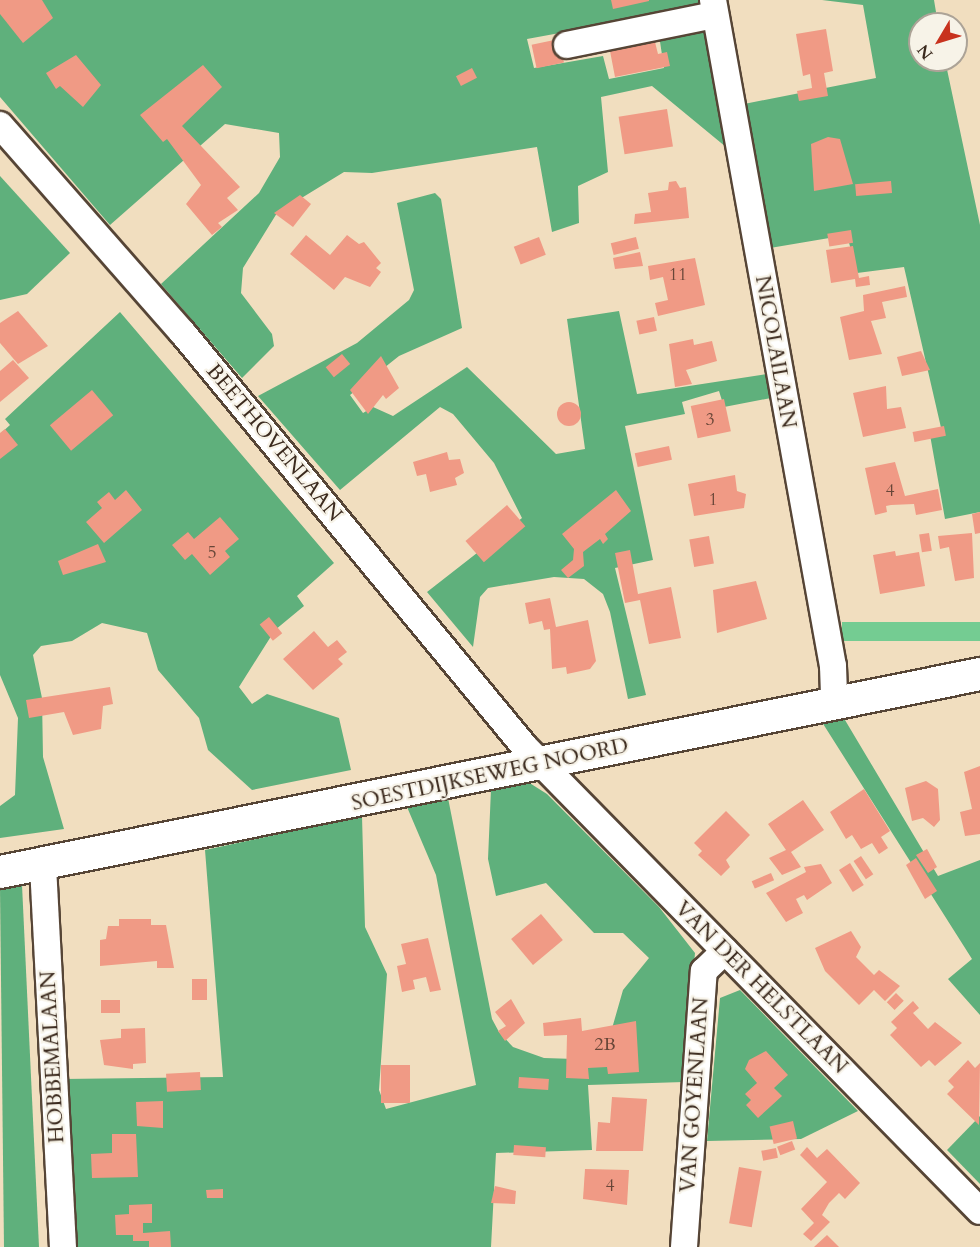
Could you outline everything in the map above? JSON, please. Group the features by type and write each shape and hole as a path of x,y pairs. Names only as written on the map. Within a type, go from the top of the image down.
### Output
{"main road":[{"name":"SOESTDIJKSEWEG NOORD","path":"0,872 43,866 980,674"}],"street":[{"path":"567,45 714,7"},
{"name":"NICOLAILAAN","path":"714,7 833,666 834,704"},
{"name":"BEETHOVENLAAN","path":"0,125 182,332 542,765"},
{"name":"VAN DER HELSTLAAN","path":"542,765 980,1210"},
{"name":"HOBBEMALAAN","path":"43,866 63,1247"},
{"name":"VAN GOYENLAAN","path":"684,1247 704,971 725,951"}],"green space":[{"path":"0,0 700,0 701,7 527,39 534,68 603,56 609,79 664,68 659,35 705,27 726,147 652,86 601,97 608,172 578,186 579,223 552,232 537,147 372,173 344,172 277,213 243,268 241,293 272,334 274,346 242,378 161,284 259,193 280,157 279,133 225,124 110,225 0,97"},
{"path":"822,0 934,0 936,12 908,12 908,72 948,72 980,225 980,512 945,519 930,435 942,432 904,267 857,273 847,235 770,248 744,104 876,78 863,5"},
{"path":"0,176 70,253 27,294 0,300"},
{"path":"435,193 441,199 462,328 399,356 350,395 363,413 373,407 393,416 467,367 556,454 585,449 567,319 619,311 637,394 767,374 771,398 724,407 719,391 682,402 685,414 625,426 653,560 615,568 646,695 628,699 610,612 603,594 584,579 554,577 488,588 480,597 473,647 427,592 522,518 494,463 453,414 440,407 340,490 258,396 357,343 409,300 414,290 397,203"},
{"path":"120,312 334,563 297,596 304,606 275,630 239,687 252,704 267,694 339,718 351,770 252,790 208,750 199,718 158,670 147,633 102,623 72,641 41,646 33,655 42,698 43,757 64,829 0,838 0,806 15,795 18,718 0,675 0,434 10,425 5,419"},
{"path":"842,622 980,622 980,641 842,641"},
{"path":"842,715 938,876 980,860 980,1015 948,979 972,959 820,719"},
{"path":"528,782 547,794 659,907 695,953 684,1082 588,1085 592,1150 496,1153 491,1247 70,1247 63,1079 223,1077 205,850 362,816 365,927 387,974 379,1090 386,1109 476,1085 436,875 407,807 448,798 492,1019 499,1032 513,1047 544,1058 575,1059 611,1032 623,990 649,958 623,933 594,933 546,883 496,896 488,859 491,789"},
{"path":"22,885 39,1247 4,1247 0,888"},
{"path":"740,990 858,1111 801,1139 707,1141 720,998"},
{"path":"980,1116 980,1184 947,1150"}],"building":[{"path":"0,0 42,0 53,18 23,43 0,14"},
{"path":"611,0 649,0 649,1 613,9"},
{"path":"826,29 833,71 824,73 828,96 799,101 797,91 812,88 810,74 803,76 796,34"},
{"path":"559,39 564,62 537,68 532,45"},
{"path":"655,42 658,54 667,52 670,66 615,77 610,51"},
{"path":"76,55 101,85 83,107 60,86 56,89 46,73"},
{"path":"203,65 222,87 182,126 240,187 227,198 238,210 218,223 222,227 212,235 186,204 201,185 167,139 163,142 140,115"},
{"path":"472,68 477,78 461,86 456,76"},
{"path":"667,109 673,147 625,154 619,117"},
{"path":"828,137 840,139 853,184 814,191 811,144"},
{"path":"676,181 680,188 686,187 689,218 634,224 635,214 651,212 648,193 668,190 669,182"},
{"path":"891,181 892,193 856,196 855,184"},
{"path":"300,195 311,204 293,227 274,213"},
{"path":"851,230 853,243 829,247 827,234"},
{"path":"306,235 330,255 347,235 359,244 364,242 381,263 376,268 381,272 370,287 345,277 334,290 290,254"},
{"path":"539,237 546,255 521,264 514,247"},
{"path":"636,237 639,249 614,255 611,243"},
{"path":"853,246 859,278 869,276 870,285 856,287 855,279 831,283 826,250"},
{"path":"640,252 643,266 615,269 613,258"},
{"path":"695,258 705,305 658,316 655,303 668,300 663,277 650,280 648,266"},
{"path":"905,286 907,297 882,302 886,318 871,321 882,354 849,360 840,317 864,311 863,295"},
{"path":"18,311 48,346 18,364 0,343 0,323"},
{"path":"654,317 657,331 639,334 636,321"},
{"path":"693,339 694,345 712,341 717,361 686,370 692,384 675,387 669,344"},
{"path":"921,351 930,370 902,376 897,357"},
{"path":"342,354 350,364 334,377 326,367"},
{"path":"381,356 399,388 386,399 383,395 368,414 350,390"},
{"path":"13,360 29,378 0,402 0,371"},
{"path":"886,386 887,409 901,407 906,428 863,437 853,393"},
{"path":"92,390 113,415 71,451 50,425"},
{"path":"724,399 731,431 698,438 691,406"},
{"path":"569,402 578,405 581,414 578,423 569,426 560,423 557,414 560,405"},
{"path":"944,426 946,436 914,442 913,432"},
{"path":"5,429 18,445 0,459 0,433"},
{"path":"669,446 672,460 638,467 635,453"},
{"path":"447,452 449,460 460,459 464,473 455,478 457,485 430,492 426,474 417,476 413,462"},
{"path":"895,462 905,496 938,489 942,510 916,515 914,504 891,505 886,506 887,512 875,515 865,468"},
{"path":"735,475 737,491 746,494 744,508 694,516 688,484"},
{"path":"126,490 142,510 104,543 86,522 102,508 97,502 109,492 115,500"},
{"path":"616,490 631,511 605,534 608,539 603,544 600,539 583,552 584,566 568,578 561,570 573,560 574,549 562,534"},
{"path":"507,505 525,526 484,562 465,541"},
{"path":"980,512 980,533 975,534 972,514"},
{"path":"220,517 239,539 225,551 230,557 210,575 192,554 185,560 172,545 188,532 194,539"},
{"path":"929,533 932,551 922,552 919,535"},
{"path":"972,533 974,578 955,581 949,547 940,549 938,536"},
{"path":"709,536 714,564 694,567 689,539"},
{"path":"98,544 106,562 63,575 58,561"},
{"path":"630,550 638,594 671,587 681,638 649,644 640,600 625,603 615,553"},
{"path":"895,551 896,556 919,552 925,586 880,594 873,555"},
{"path":"756,581 767,619 717,633 713,590"},
{"path":"550,598 556,627 588,620 596,661 590,669 567,674 566,667 552,669 550,629 544,630 542,621 529,624 525,603"},
{"path":"269,617 282,633 273,641 260,625"},
{"path":"314,631 328,647 337,640 347,652 338,659 343,664 313,690 283,659"},
{"path":"110,687 113,704 103,706 101,729 73,735 64,712 29,718 26,700"},
{"path":"980,766 980,834 965,836 960,812 972,809 964,772"},
{"path":"926,781 938,789 940,820 934,827 923,818 912,821 905,788"},
{"path":"864,789 890,831 881,837 888,848 879,854 872,843 861,849 852,835 846,839 830,812"},
{"path":"803,800 824,830 791,852 801,867 782,875 769,858 786,850 768,824"},
{"path":"726,811 750,835 726,860 730,867 721,876 698,855 702,851 694,843"},
{"path":"927,849 937,867 928,873 916,855"},
{"path":"861,856 873,874 866,879 854,861"},
{"path":"916,858 937,891 925,899 906,865"},
{"path":"850,863 864,885 853,892 839,870"},
{"path":"821,864 832,883 807,900 804,895 796,899 803,913 786,922 766,893 806,872 804,867"},
{"path":"771,873 774,880 755,889 752,881"},
{"path":"541,914 563,940 533,965 511,939"},
{"path":"119,919 151,919 151,925 166,925 174,968 157,968 157,961 100,966 100,940 106,939 108,926 119,926"},
{"path":"851,931 861,947 856,957 874,975 879,970 900,986 885,1001 874,990 859,1005 825,971 815,948"},
{"path":"428,938 441,990 430,992 426,977 413,980 415,989 402,992 397,966 406,964 401,944"},
{"path":"192,979 207,979 207,1000 192,1000"},
{"path":"896,993 904,1001 895,1010 887,1002"},
{"path":"511,999 525,1023 505,1041 498,1031 506,1026 495,1012"},
{"path":"101,1000 120,1000 120,1013 101,1013"},
{"path":"913,1001 919,1008 913,1013 928,1029 935,1022 962,1043 935,1066 929,1060 921,1067 890,1035 897,1028 891,1022"},
{"path":"581,1018 582,1031 636,1021 639,1072 608,1074 607,1067 588,1068 589,1079 566,1078 567,1035 544,1036 543,1023"},
{"path":"145,1028 146,1063 133,1064 133,1069 104,1065 100,1040 121,1038 121,1029"},
{"path":"766,1051 788,1075 774,1088 782,1096 758,1118 746,1105 751,1100 745,1094 757,1083 745,1069 749,1060"},
{"path":"968,1060 975,1068 980,1063 979,1125 947,1094 954,1087 948,1081"},
{"path":"381,1065 410,1065 410,1103 381,1103"},
{"path":"200,1072 201,1090 167,1092 166,1074"},
{"path":"519,1077 549,1079 548,1090 518,1088"},
{"path":"612,1097 647,1099 643,1151 596,1151 598,1122 610,1123"},
{"path":"163,1101 163,1128 137,1126 136,1102"},
{"path":"793,1121 797,1139 774,1144 770,1126"},
{"path":"112,1134 136,1134 138,1177 92,1178 91,1154 112,1153"},
{"path":"792,1141 795,1149 780,1155 777,1147"},
{"path":"514,1145 546,1147 545,1157 513,1155"},
{"path":"807,1147 817,1158 827,1149 860,1183 845,1199 839,1193 829,1203 822,1215 830,1222 811,1241 803,1234 814,1223 801,1209 827,1182 800,1155"},
{"path":"776,1148 778,1158 763,1161 761,1151"},
{"path":"739,1167 762,1171 752,1227 729,1223"},
{"path":"585,1169 629,1170 627,1205 583,1199"},
{"path":"495,1186 516,1191 515,1204 491,1203"},
{"path":"223,1189 223,1198 207,1198 206,1190"},
{"path":"152,1204 152,1223 143,1223 143,1233 170,1231 171,1247 149,1247 149,1241 133,1241 133,1235 116,1235 115,1215 129,1214 129,1205"},
{"path":"827,1235 839,1247 814,1247"}]}
